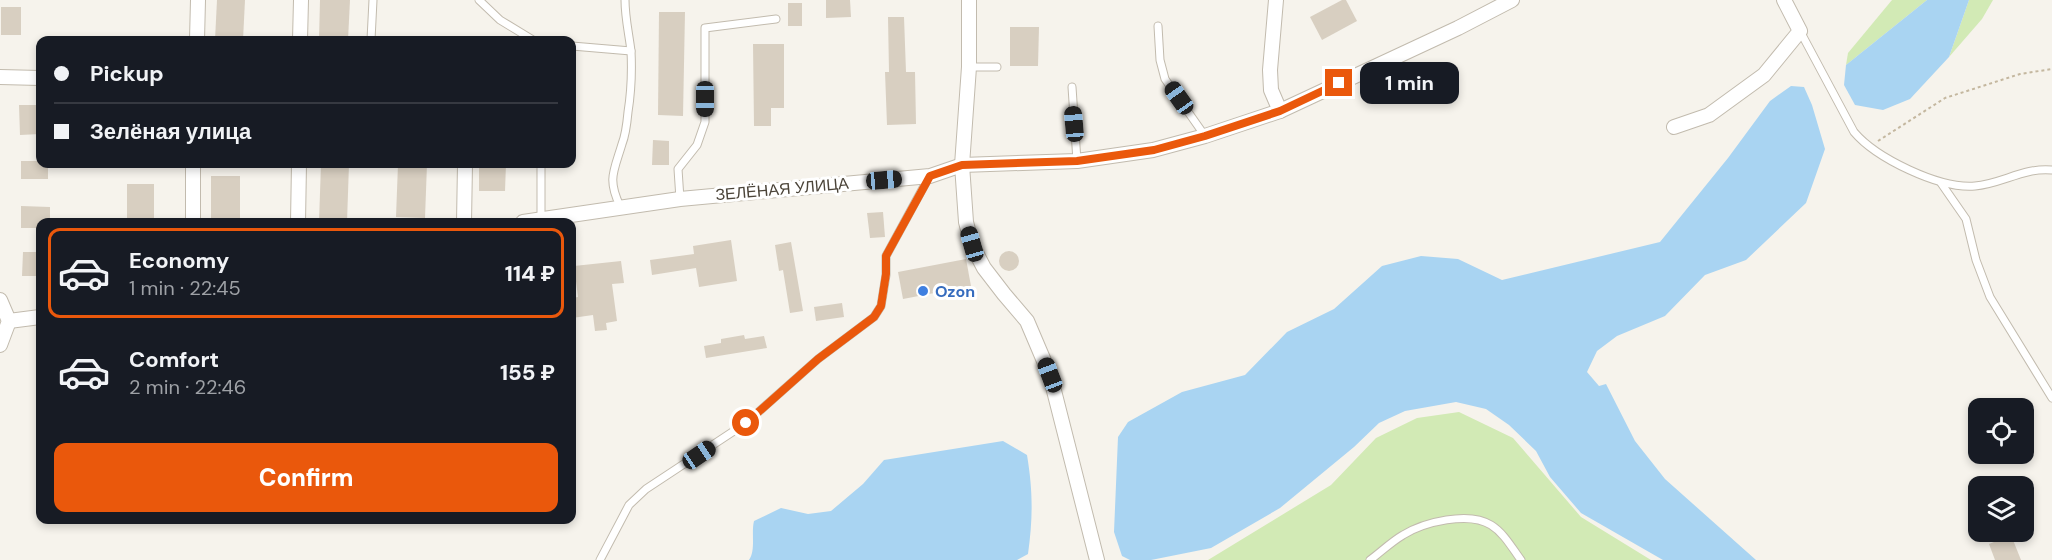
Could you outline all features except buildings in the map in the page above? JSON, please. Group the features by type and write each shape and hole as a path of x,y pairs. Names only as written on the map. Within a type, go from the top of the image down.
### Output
{"street":[{"path":"197,36 198,0"},
{"path":"300,36 301,0"},
{"path":"969,0 969,67 962,165 966,222 972,244 984,268 1027,321 1050,375 1097,560"},
{"path":"1276,0 1270,70 1271,90 1280,111"},
{"name":"ЗЕЛЁНАЯ УЛИЦА","path":"547,218 680,199 930,176 962,165 1077,161 1154,150 1280,111 1458,28 1512,0"},
{"path":"1674,127 1709,115 1764,75 1800,31 1784,0"},
{"path":"0,78 36,78"},
{"path":"193,168 193,218"},
{"path":"298,218 299,168"},
{"path":"464,218 465,168"},
{"path":"0,300 9,321 0,345"},
{"path":"9,321 36,318"}],"lane":[{"path":"372,36 373,0"},
{"path":"479,0 500,20 526,36"},
{"path":"620,206 613,193 611,180 625,134 629,109 631,51 625,0"},
{"path":"680,199 678,169 697,145 705,122 705,28 776,19"},
{"path":"1158,26 1160,60 1165,79 1205,136"},
{"path":"1800,31 1854,132 1864,143 1906,167 1941,183 1975,186 2040,168 2052,170"},
{"path":"576,46 631,51"},
{"path":"969,67 997,67"},
{"path":"1072,87 1077,161"},
{"path":"540,168 541,218"},
{"path":"600,560 629,505 646,489 746,423 818,359 874,317 881,306 886,256 930,176"},
{"path":"1941,183 1966,219 1976,260 1990,297 2052,398"},
{"path":"1370,560 1405,534 1448,519 1467,517 1490,524 1505,537 1521,560"}],"path":[{"path":"1864,143 1877,141 1945,98 2020,74 2052,69"}],"green space":[{"path":"1892,0 1927,0 1846,65 1848,53"},
{"path":"1969,0 1993,0 1982,19 1949,57"},
{"path":"1459,412 1513,438 1581,517 1651,560 1208,560 1331,485 1376,438 1417,418"}],"water":[{"path":"1927,0 1969,0 1949,57 1910,99 1883,110 1855,105 1844,85 1846,65"},
{"path":"1791,86 1804,87 1812,105 1825,149 1806,203 1746,260 1705,275 1665,316 1617,336 1597,351 1587,372 1599,386 1606,384 1635,441 1665,479 1756,560 1663,560 1581,513 1550,477 1536,451 1509,425 1486,409 1456,402 1405,411 1379,423 1354,447 1280,508 1211,548 1151,560 1130,560 1122,556 1114,532 1118,437 1128,422 1182,392 1245,375 1287,332 1334,309 1382,266 1421,256 1458,259 1502,280 1660,242 1728,158 1770,101"},
{"path":"1003,441 1027,455 1029,468 1032,504 1028,554 1017,560 749,560 752,551 754,521 781,508 808,514 831,511 863,484 884,460"}],"place":[{"name":"Ozon","path":"923,291"}],"route":[{"path":"746,423 818,359 874,317 881,306 884,292 886,256 930,176 962,165 1077,161 1154,150 1280,111 1339,83"}]}
